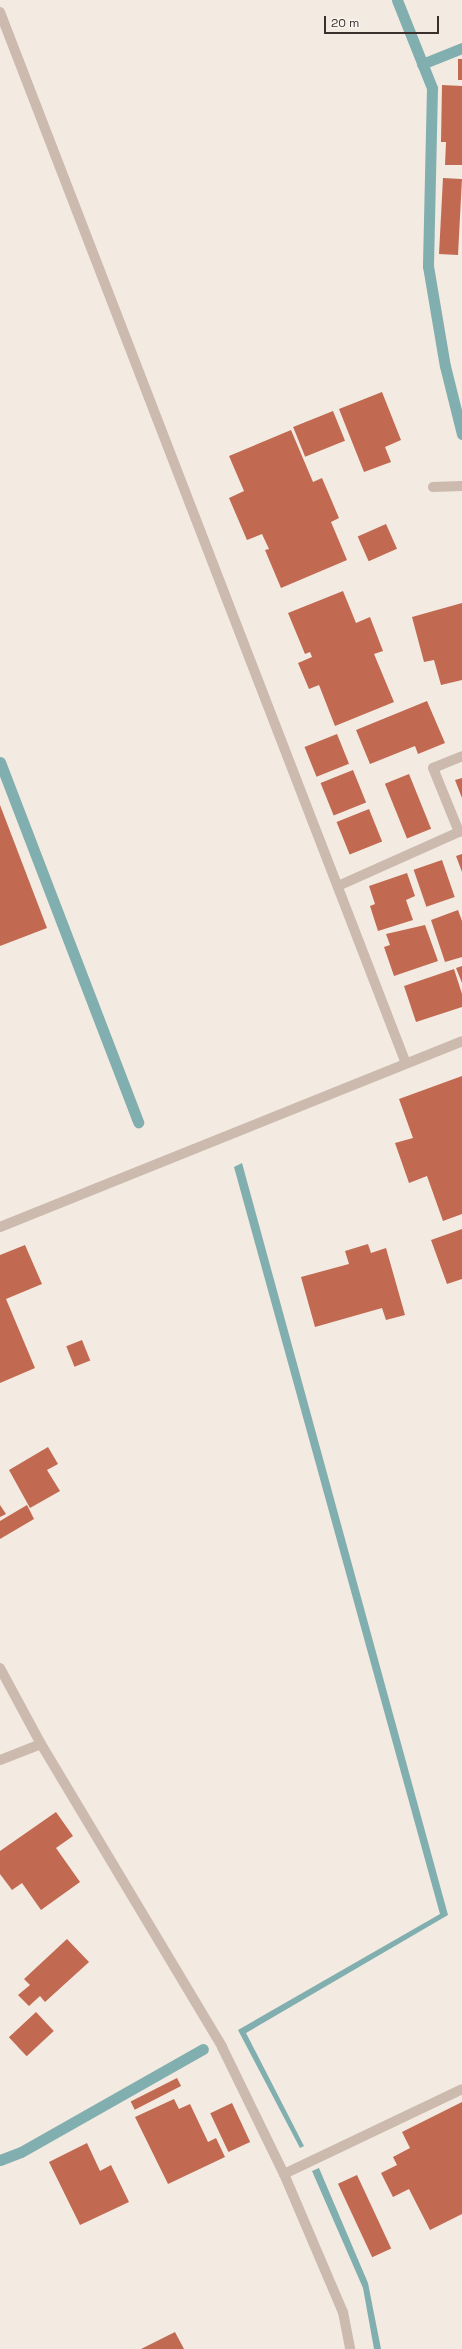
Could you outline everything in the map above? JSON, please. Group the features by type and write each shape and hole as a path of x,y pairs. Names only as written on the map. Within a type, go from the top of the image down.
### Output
{"street":[{"path":"0,12 405,1061"},
{"path":"433,487 462,486"},
{"path":"338,886 459,832 433,768 462,756"},
{"path":"0,1227 405,1061 462,1040"},
{"path":"0,1668 41,1744 222,2047 284,2174 343,2312 350,2349"},
{"path":"0,1760 41,1744"},
{"path":"284,2174 462,2089"}],"water":[{"path":"242,1163 448,1915 246,2033 304,2146 300,2148 238,2030 440,1914 234,1167"},
{"path":"319,2168 368,2283 381,2349 374,2349 363,2288 312,2171"}],"building":[{"path":"458,59 462,59 462,80 458,80"},
{"path":"442,85 462,86 462,165 445,165 446,142 441,142"},
{"path":"443,178 462,179 458,255 439,254"},
{"path":"382,392 401,440 385,447 391,462 364,472 339,409"},
{"path":"333,411 345,441 305,457 293,427"},
{"path":"291,430 313,482 322,478 339,518 331,522 347,560 281,588 265,550 269,549 262,534 247,540 229,498 244,491 229,456"},
{"path":"386,524 397,549 369,561 358,537"},
{"path":"343,591 356,623 370,617 383,651 374,654 394,702 335,726 319,685 309,689 298,663 312,657 310,652 305,654 288,613"},
{"path":"462,603 462,680 441,685 434,660 424,662 412,617"},
{"path":"427,701 445,743 418,754 415,746 370,764 356,730"},
{"path":"337,734 349,764 317,777 305,747"},
{"path":"353,770 366,802 334,816 321,783"},
{"path":"409,774 431,829 407,838 385,784"},
{"path":"462,778 462,798 455,780"},
{"path":"0,805 47,928 0,946"},
{"path":"369,809 382,841 350,855 337,822"},
{"path":"462,854 462,872 456,856"},
{"path":"442,860 455,897 426,907 414,870"},
{"path":"407,873 415,896 406,900 413,920 378,931 370,906 375,904 369,886"},
{"path":"458,910 462,921 462,957 445,962 431,920"},
{"path":"425,925 438,961 394,976 384,947 390,945 386,934"},
{"path":"462,966 462,983 456,968"},
{"path":"454,969 462,994 462,1007 416,1022 404,986"},
{"path":"462,1076 462,1214 443,1221 427,1176 409,1183 395,1143 413,1138 399,1099"},
{"path":"462,1229 462,1279 447,1284 431,1240"},
{"path":"368,1244 371,1253 386,1248 405,1315 386,1320 382,1308 315,1327 301,1277 349,1264 345,1251"},
{"path":"25,1245 42,1284 6,1299 35,1368 0,1383 0,1255"},
{"path":"82,1340 90,1360 74,1367 66,1346"},
{"path":"48,1447 58,1464 47,1470 60,1491 30,1508 9,1470"},
{"path":"0,1505 6,1514 0,1517"},
{"path":"27,1505 34,1519 0,1539 0,1521"},
{"path":"56,1812 73,1836 56,1848 80,1882 41,1910 22,1883 12,1890 0,1874 0,1851"},
{"path":"67,1939 89,1962 45,2002 40,1996 29,2006 18,1995 30,1985 24,1979"},
{"path":"36,2012 54,2031 27,2056 9,2037"},
{"path":"177,2078 181,2086 135,2110 131,2102"},
{"path":"174,2099 179,2109 190,2104 208,2142 216,2138 225,2157 168,2184 135,2117"},
{"path":"462,2102 462,2214 430,2230 409,2189 393,2197 381,2173 397,2165 393,2157 410,2148 402,2132"},
{"path":"232,2103 250,2142 228,2152 210,2113"},
{"path":"87,2143 100,2171 111,2165 129,2202 80,2225 49,2162"},
{"path":"357,2175 391,2248 372,2257 338,2184"},
{"path":"175,2332 184,2349 141,2349"}],"waterway":[{"path":"397,0 432,88 428,266 445,366 462,434"},
{"path":"422,64 462,48"},
{"path":"0,762 138,1122"},
{"path":"0,2160 21,2152 203,2049"}]}
